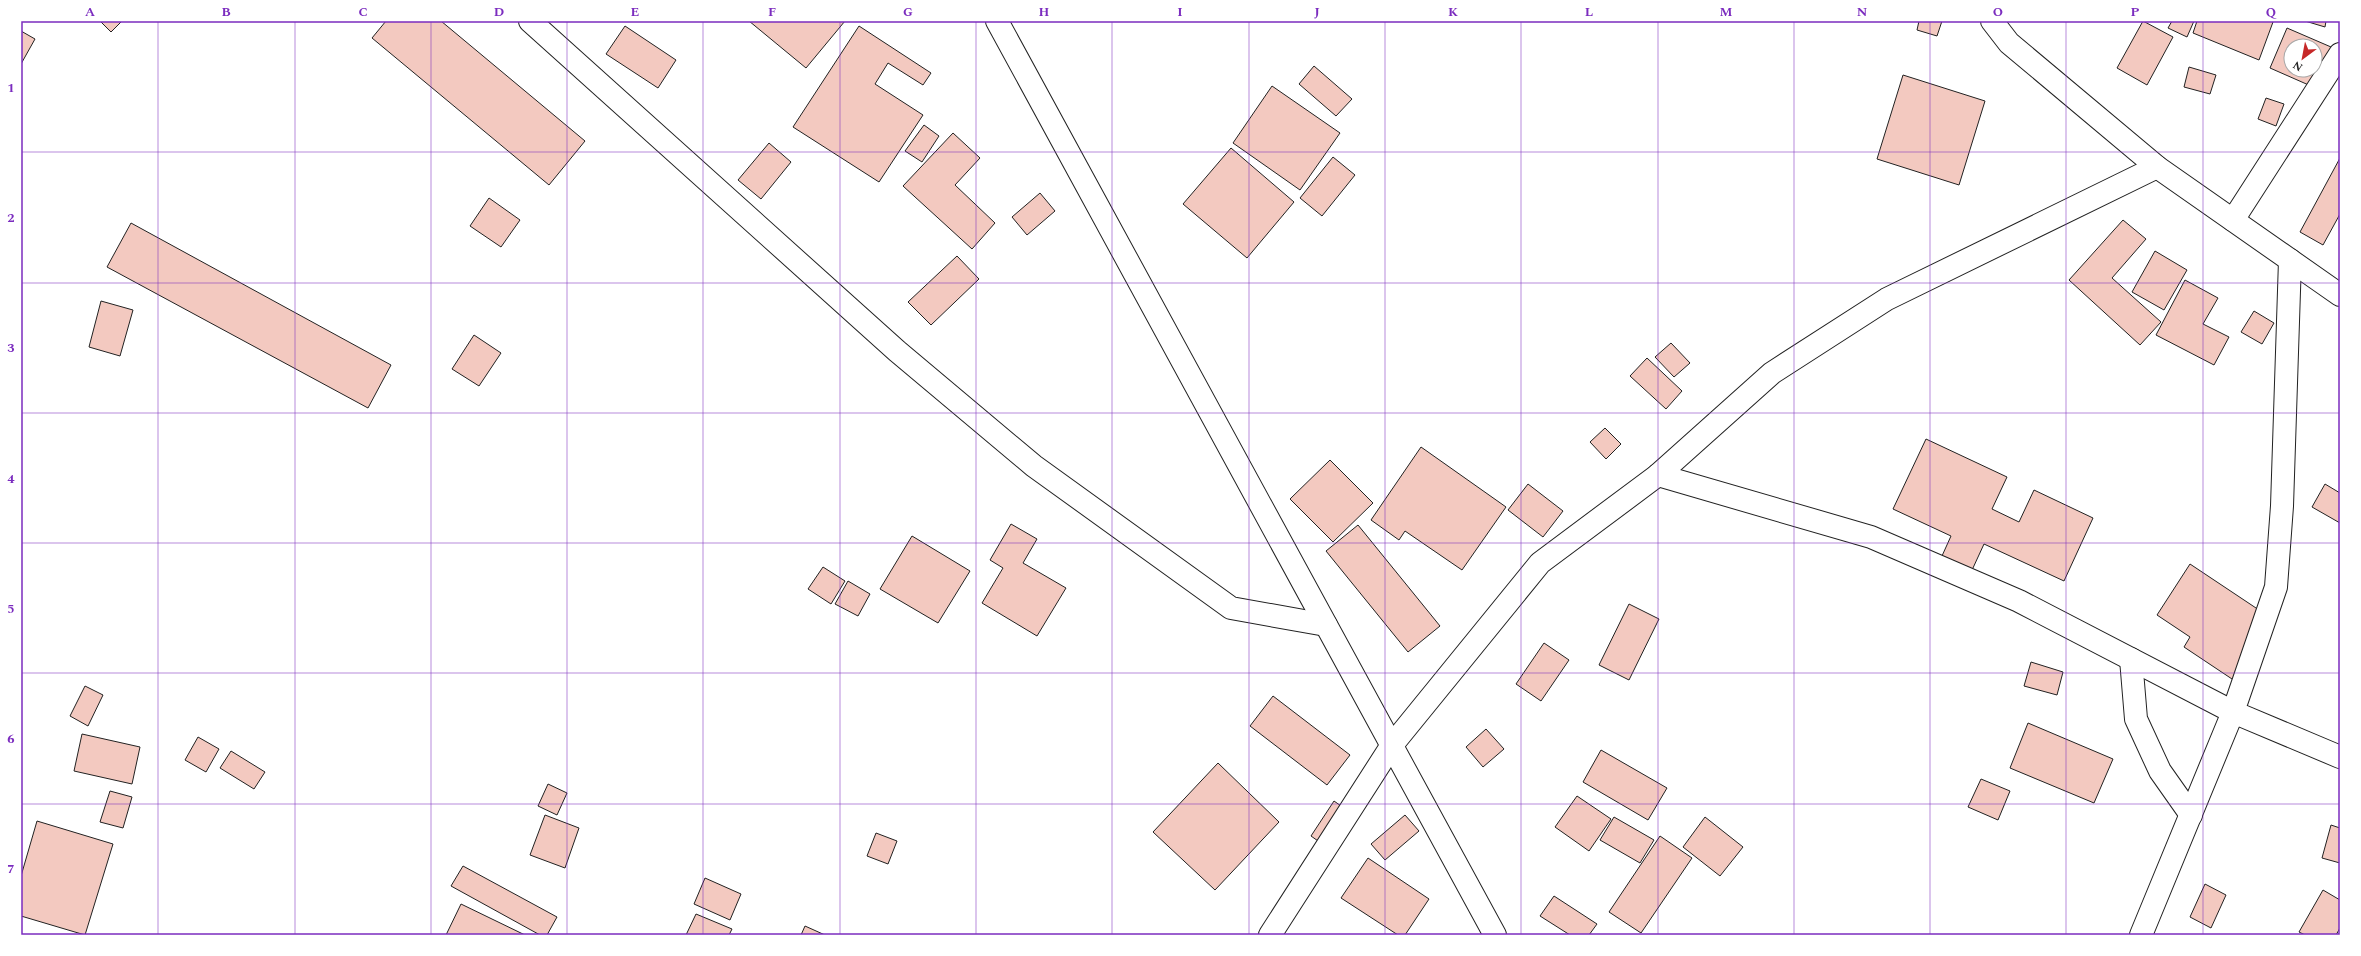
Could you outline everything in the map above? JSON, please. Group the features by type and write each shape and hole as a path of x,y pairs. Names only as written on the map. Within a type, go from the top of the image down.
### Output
{"street":[{"path":"530,21 897,350 1034,466 1231,608 1326,625"},
{"path":"997,21 1495,935"},
{"path":"1992,21 2009,44 2157,167 2340,295"},
{"path":"2233,220 2340,54"},
{"path":"1270,935 1392,745 1540,563 1658,474 1772,373 1887,299 2157,167"},
{"path":"2140,935 2233,712 2276,587 2282,506 2290,260"},
{"path":"1658,474 1871,537 2019,602 2233,712 2340,757"},
{"path":"2131,659 2136,719 2160,771 2191,815"}],"building":[{"path":"100,21 122,21 111,32"},
{"path":"386,21 441,21 585,141 549,185 372,38"},
{"path":"749,21 845,21 806,68"},
{"path":"1919,21 1942,21 1937,36 1917,30"},
{"path":"2143,21 2173,37 2147,85 2117,68"},
{"path":"2172,21 2194,21 2187,37 2168,28"},
{"path":"2197,21 2273,22 2259,60 2193,33"},
{"path":"2305,21 2326,21 2325,27"},
{"path":"625,26 676,60 658,88 606,54"},
{"path":"859,26 931,73 923,85 888,63 875,84 923,115 879,182 793,127"},
{"path":"2287,28 2310,38 2283,38 2283,74 2270,68"},
{"path":"21,31 35,39 21,64"},
{"path":"2323,44 2338,50 2320,90 2293,78 2323,78"},
{"path":"1314,66 1352,99 1336,116 1299,84"},
{"path":"2189,67 2216,75 2210,94 2184,87"},
{"path":"1903,75 1985,101 1959,185 1877,159"},
{"path":"1272,86 1340,133 1300,190 1233,143"},
{"path":"2266,98 2284,104 2276,126 2258,119"},
{"path":"924,125 939,136 922,162 905,151"},
{"path":"953,133 980,158 955,185 995,223 972,249 903,186"},
{"path":"769,143 791,162 761,199 738,180"},
{"path":"1231,148 1294,202 1247,258 1183,204"},
{"path":"1333,157 1355,175 1322,216 1300,198"},
{"path":"2340,158 2340,214 2323,245 2300,232"},
{"path":"1040,193 1055,211 1027,235 1012,217"},
{"path":"489,198 520,220 501,247 470,226"},
{"path":"2123,220 2146,239 2112,278 2161,322 2140,345 2069,280"},
{"path":"131,223 391,365 368,408 107,267"},
{"path":"2155,251 2187,270 2164,310 2132,292"},
{"path":"957,256 979,279 931,325 908,302"},
{"path":"2185,280 2218,298 2203,324 2229,337 2214,365 2156,335"},
{"path":"101,301 133,310 120,356 89,347"},
{"path":"2254,311 2274,323 2262,344 2241,332"},
{"path":"474,335 501,353 479,386 452,369"},
{"path":"1671,343 1690,363 1674,377 1655,357"},
{"path":"1647,358 1682,391 1666,409 1630,376"},
{"path":"1605,428 1621,444 1606,459 1590,442"},
{"path":"1926,439 2007,477 1992,509 2019,522 2034,490 2093,518 2064,581 1984,544 1967,581 1937,567 1951,536 1893,509"},
{"path":"1421,447 1506,507 1462,570 1405,531 1399,540 1371,520"},
{"path":"1330,460 1373,503 1333,542 1290,499"},
{"path":"1528,484 1563,511 1543,537 1508,510"},
{"path":"2325,484 2340,493 2340,523 2312,507"},
{"path":"1011,524 1037,539 1023,563 1066,588 1037,636 982,603 1003,568 990,560"},
{"path":"1358,525 1440,626 1408,652 1326,551"},
{"path":"912,536 970,571 938,623 880,589"},
{"path":"2190,564 2274,620 2235,681 2184,647 2190,637 2157,615"},
{"path":"823,567 845,581 831,604 808,589"},
{"path":"848,581 870,594 858,616 835,604"},
{"path":"1629,604 1659,619 1629,680 1599,665"},
{"path":"1544,643 1569,660 1541,701 1516,684"},
{"path":"2031,662 2063,672 2057,695 2024,686"},
{"path":"85,686 103,695 88,726 70,716"},
{"path":"1273,696 1350,755 1327,785 1250,726"},
{"path":"2028,723 2113,759 2094,803 2010,768"},
{"path":"1486,729 1504,749 1483,767 1466,747"},
{"path":"82,734 140,747 132,784 74,771"},
{"path":"198,737 219,749 206,772 185,760"},
{"path":"1601,750 1667,788 1648,820 1583,782"},
{"path":"231,751 265,772 254,789 220,768"},
{"path":"1218,763 1279,822 1215,890 1153,832"},
{"path":"1981,779 2010,791 1998,820 1968,807"},
{"path":"548,784 567,793 557,815 538,806"},
{"path":"110,791 132,797 123,828 100,822"},
{"path":"1577,796 1611,819 1589,851 1555,827"},
{"path":"1334,801 1351,813 1328,848 1311,836"},
{"path":"545,815 579,828 565,868 530,855"},
{"path":"1405,815 1419,831 1385,860 1371,844"},
{"path":"1614,817 1654,840 1640,863 1600,840"},
{"path":"1705,817 1743,847 1720,876 1683,847"},
{"path":"37,821 113,844 85,935 21,916 21,876"},
{"path":"2331,825 2340,828 2340,863 2322,858"},
{"path":"876,833 897,841 888,864 867,856"},
{"path":"1660,836 1692,858 1641,933 1609,912"},
{"path":"1368,858 1429,899 1405,935 1398,935 1341,898"},
{"path":"463,866 557,917 547,935 540,935 451,886"},
{"path":"705,878 741,894 730,920 694,904"},
{"path":"2205,884 2226,895 2211,928 2190,917"},
{"path":"2323,890 2340,900 2340,928 2336,935 2305,935 2299,932"},
{"path":"1554,896 1597,924 1589,935 1570,935 1540,916"},
{"path":"461,904 525,935 446,935"},
{"path":"696,914 732,929 729,935 686,935"},
{"path":"805,926 825,935 801,935"}]}
